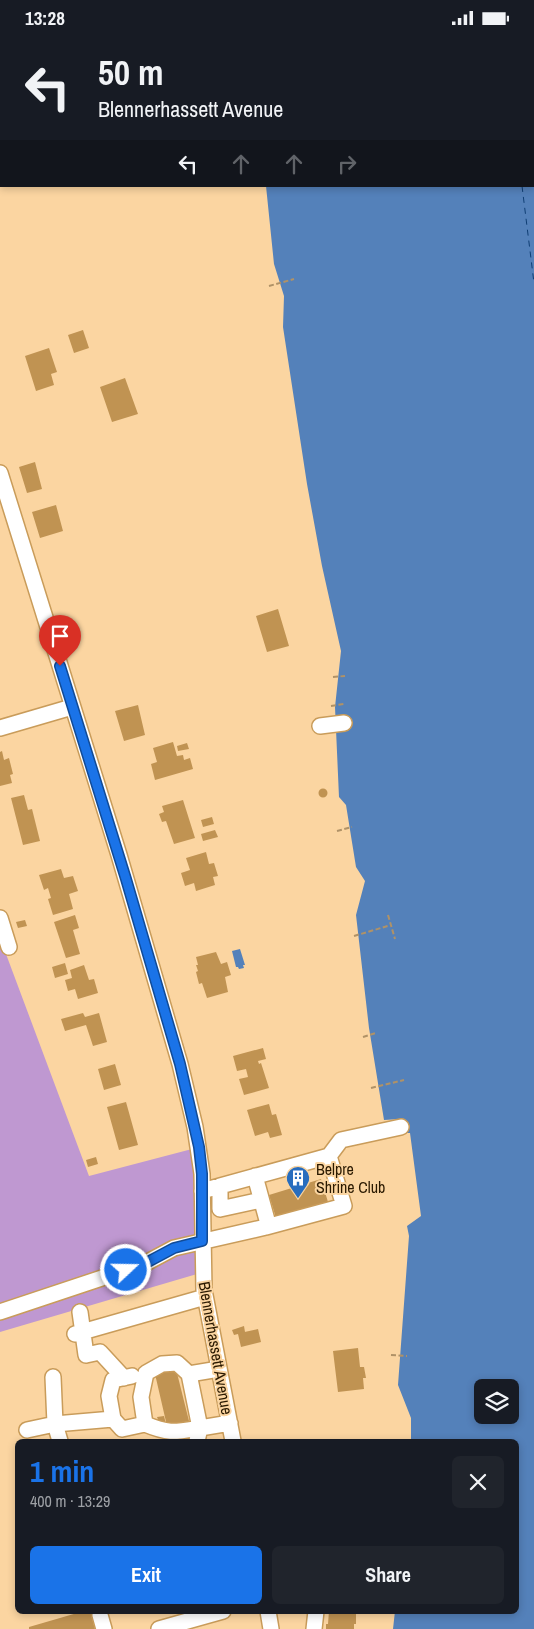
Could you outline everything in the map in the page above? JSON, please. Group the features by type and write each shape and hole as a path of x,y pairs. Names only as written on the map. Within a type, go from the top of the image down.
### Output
{"street":[{"name":"Blennerhassett Avenue","path":"0,473 126,879 180,1064 199,1147 205,1297 233,1439"},
{"path":"0,728 72,707"},
{"path":"320,726 344,723"},
{"path":"0,918 9,947"},
{"path":"202,1191 329,1156 341,1140 401,1127"},
{"path":"0,1312 144,1264 174,1248 266,1227 344,1206 329,1156"},
{"path":"255,1177 267,1220 266,1227"},
{"path":"220,1186 220,1209 261,1200"},
{"path":"78,1333 205,1297"},
{"path":"80,1312 78,1333 86,1355 100,1352 124,1377"},
{"path":"199,1435 189,1374 177,1363 162,1364 146,1373 113,1380 109,1396 113,1419 122,1429 146,1424 162,1431 199,1435 230,1423"},
{"path":"189,1374 218,1369"},
{"path":"146,1373 141,1397 146,1424"},
{"path":"53,1377 56,1424 60,1439"},
{"path":"27,1430 56,1424 113,1419"},
{"path":"159,1629 212,1614"},
{"path":"268,1614 271,1629"},
{"path":"314,1629 316,1614"}],"path":[{"path":"269,286 294,279"},
{"path":"332,677 345,676"},
{"path":"331,706 344,704"},
{"path":"337,831 352,827"},
{"path":"388,915 395,939"},
{"path":"354,936 391,925"},
{"path":"363,1037 376,1033"},
{"path":"371,1089 404,1079"},
{"path":"391,1355 407,1356"}],"shaded area":[{"path":"0,938 89,1176 192,1149 196,1175 197,1274 0,1332"}],"water":[{"path":"266,187 534,187 534,1629 393,1629 395,1614 519,1614 519,1439 411,1439 411,1418 398,1385 409,1236 407,1226 421,1216 410,1133 402,1133 400,1119 384,1120 369,1028 356,915 365,881 356,867 346,805 339,797 335,707 341,651 322,566 307,484 283,327 284,296 274,264"},
{"path":"240,949 245,965 243,965 244,968 239,969 236,967 232,951"}],"building":[{"path":"83,330 89,348 74,353 68,335"},
{"path":"49,348 57,372 51,374 54,385 36,391 25,356"},
{"path":"125,378 138,414 112,422 100,387"},
{"path":"35,462 42,489 27,493 19,467"},
{"path":"56,505 63,531 40,538 32,512"},
{"path":"278,609 289,646 267,652 256,616"},
{"path":"138,705 145,735 124,741 115,711"},
{"path":"173,742 177,756 183,755 184,760 190,758 193,769 155,780 151,764 157,762 153,748"},
{"path":"187,743 189,749 178,751 177,746"},
{"path":"2,751 4,760 9,758 13,774 10,775 12,783 0,786 0,752"},
{"path":"323,788 328,793 323,798 318,793"},
{"path":"24,795 28,810 32,809 40,841 23,845 11,798"},
{"path":"183,800 195,838 174,844 166,821 162,822 159,814 164,812 162,806"},
{"path":"212,817 214,824 203,827 201,820"},
{"path":"215,830 218,837 203,841 201,834"},
{"path":"206,852 209,864 214,863 218,876 213,877 215,885 196,891 194,883 185,886 181,873 190,870 186,858"},
{"path":"61,869 64,878 73,876 78,891 69,894 73,909 53,915 48,899 51,898 48,888 44,890 39,875"},
{"path":"75,915 79,928 73,930 80,954 66,958 54,922"},
{"path":"25,920 27,926 18,928 16,922"},
{"path":"216,952 221,964 227,962 231,975 225,977 228,992 207,998 202,983 199,984 196,972 198,971 196,965 198,965 196,957"},
{"path":"65,963 68,974 55,978 52,967"},
{"path":"84,965 89,980 94,979 98,993 78,999 75,989 68,991 65,980 72,978 70,970"},
{"path":"83,1013 85,1017 99,1013 107,1042 93,1046 86,1025 65,1031 61,1019"},
{"path":"263,1048 266,1059 258,1061 259,1064 261,1063 269,1088 244,1095 239,1079 248,1077 246,1069 237,1071 233,1056"},
{"path":"115,1064 121,1085 104,1090 98,1069"},
{"path":"126,1102 138,1145 119,1150 107,1107"},
{"path":"269,1104 272,1115 276,1114 282,1135 270,1138 268,1132 255,1136 247,1110"},
{"path":"96,1157 98,1164 88,1167 86,1160"},
{"name":"Belpre Shrine Club","path":"321,1179 328,1202 276,1218 269,1195"},
{"path":"244,1326 245,1332 258,1329 261,1342 241,1347 238,1334 234,1335 232,1330"},
{"path":"358,1348 360,1367 364,1367 366,1378 363,1378 364,1389 338,1392 333,1351"},
{"path":"176,1369 189,1421 167,1426 155,1374"},
{"path":"164,1416 166,1424 160,1425 157,1417"},
{"path":"74,1614 91,1614 95,1629 29,1629 29,1627"},
{"path":"329,1614 356,1614 354,1629 326,1629 326,1624 328,1624"}],"ferry route":[{"path":"522,187 534,283"}],"place":[{"name":"Belpre Shrine Club","path":"298,1199"}],"route":[{"path":"60,666 153,968 180,1064 199,1147 202,1174 202,1241 174,1248 144,1264 126,1270"}]}
